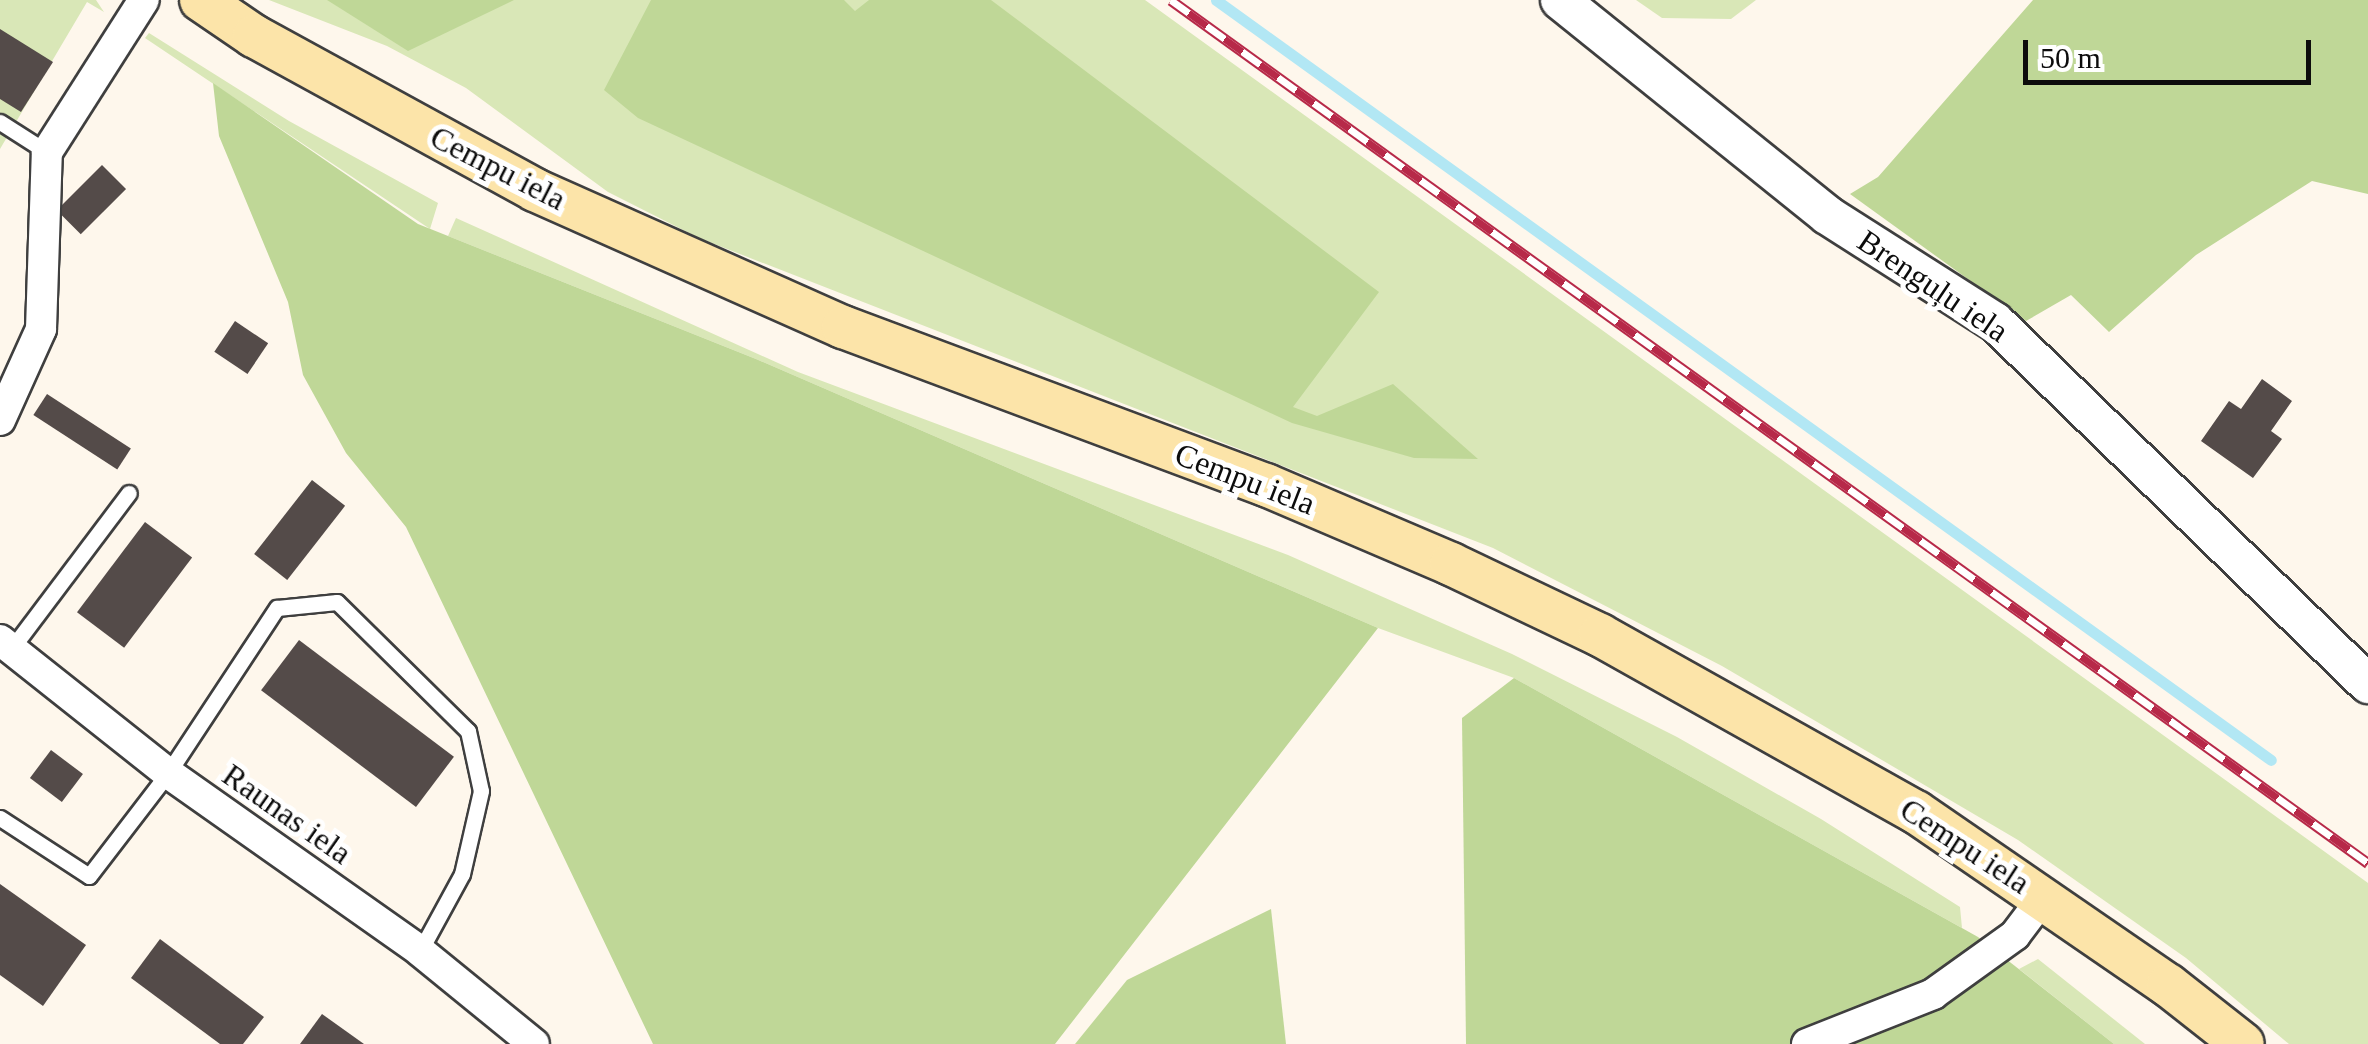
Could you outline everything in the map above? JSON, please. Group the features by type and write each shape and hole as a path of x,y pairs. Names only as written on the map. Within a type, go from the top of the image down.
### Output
{"main road":[{"name":"Cempu iela","path":"200,0 254,36 536,190 843,327 1266,485 1451,564 1600,635 1916,812 2043,898 2243,1044"}],"street":[{"path":"0,420 11,371 41,329 47,152 144,0"},
{"name":"Brenguļu iela","path":"1560,0 1827,215 1995,322 2368,684"},
{"name":"Raunas iela","path":"6,644 168,773 420,951 534,1044"},
{"path":"1807,1044 1934,994 2015,935 2043,898"}],"lane":[{"path":"0,122 47,152"},
{"path":"6,644 129,493"},
{"path":"0,818 89,876 168,773 278,608 337,602 468,731 481,791 462,874 420,951"}],"green space":[{"path":"0,0 96,0 104,12 87,2 0,149"},
{"path":"269,0 1145,0 2368,883 2368,1044 2289,1044 2186,958 2018,840 1722,666 1493,548 699,238 608,192 466,88 387,46"},
{"path":"327,0 514,0 408,51"},
{"path":"651,0 844,0 855,11 869,0 991,0 1379,292 1293,407 1317,416 1393,384 1478,459 1414,458 1292,423 638,118 604,90"},
{"path":"1636,0 1756,0 1731,19 1662,18"},
{"path":"2033,0 2368,0 2368,194 2312,181 2196,255 2109,332 2071,295 2026,321 1850,194 1878,177"},
{"path":"149,33 289,121 438,203 430,229 145,38"},
{"path":"213,83 418,224 756,359 1378,628 1055,1044 653,1044 406,527 346,453 303,375 288,302 219,136"},
{"path":"456,218 798,372 1288,555 1512,654 1677,737 1821,819 1960,907 1962,928 1514,678 1378,628 756,359 448,236"},
{"path":"1514,678 1978,937 2114,1044 1466,1044 1462,718"},
{"path":"1271,909 1286,1044 1075,1044 1127,980"},
{"path":"2038,959 2145,1044 2114,1044 2019,969"}],"building":[{"path":"0,29 53,62 21,112 0,99"},
{"path":"102,165 126,189 81,234 57,210"},
{"path":"235,321 268,343 247,374 214,352"},
{"path":"2262,379 2292,401 2271,431 2282,439 2253,478 2201,441 2229,401 2241,409"},
{"path":"47,394 131,448 117,469 33,415"},
{"path":"312,480 345,506 287,580 254,554"},
{"path":"145,522 192,558 124,648 77,612"},
{"path":"299,640 454,757 416,807 261,690"},
{"path":"51,750 83,774 62,802 30,778"},
{"path":"0,884 86,945 43,1006 0,975"},
{"path":"160,939 264,1017 243,1044 220,1044 131,978"},
{"path":"322,1014 364,1044 300,1044"}],"waterway":[{"path":"1216,0 2271,760"}],"railway":[{"path":"1171,0 2368,863"}]}
